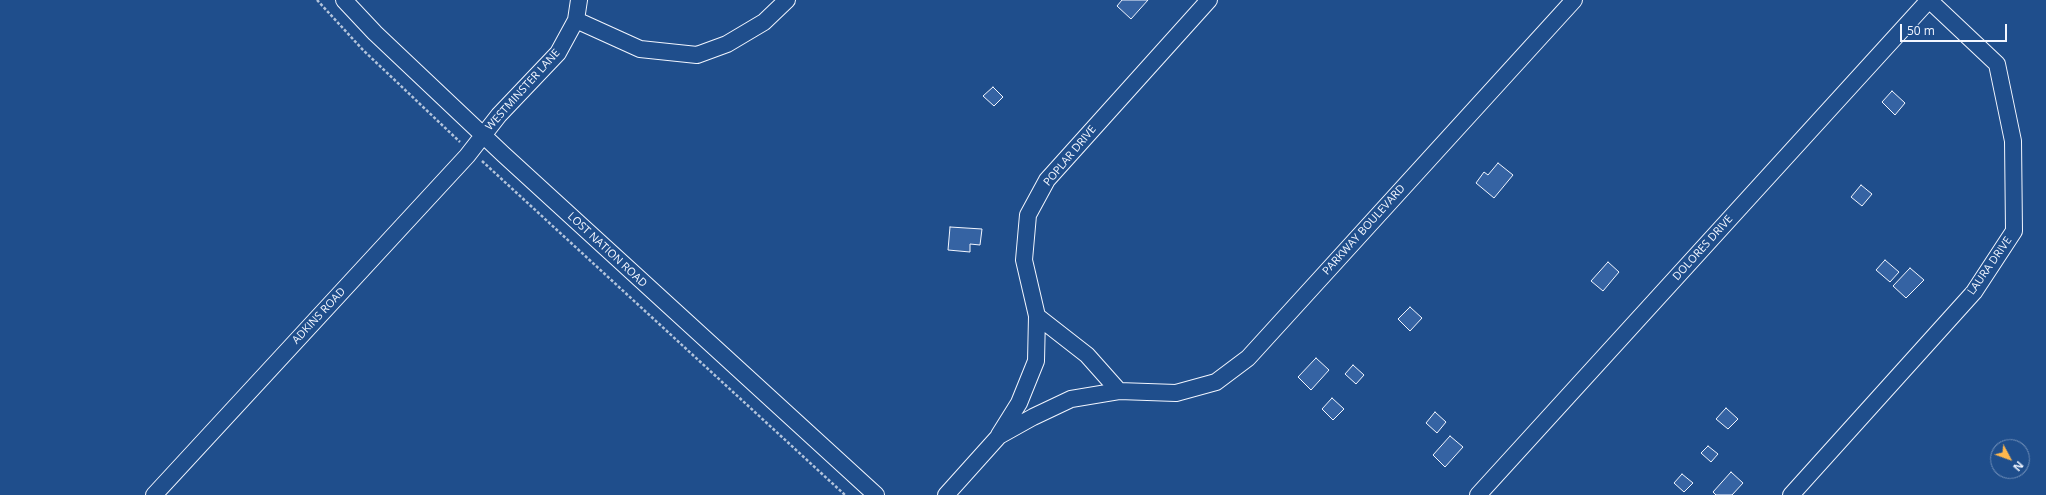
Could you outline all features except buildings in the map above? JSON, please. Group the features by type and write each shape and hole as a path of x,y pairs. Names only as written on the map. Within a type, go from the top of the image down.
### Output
{"street":[{"name":"LOST NATION ROAD","path":"344,0 375,33 483,135 660,299 876,495"},
{"name":"WESTMINSTER LANE","path":"483,135 499,115 558,53 576,20 579,0"},
{"path":"576,20 640,49 697,55 727,44 764,22 787,0"},
{"name":"POPLAR DRIVE","path":"999,436 1019,403 1036,361 1037,316 1024,260 1028,215 1047,180 1209,0"},
{"name":"PARKWAY BOULEVARD","path":"946,495 999,436 1033,417 1071,399 1119,391 1176,393 1216,382 1248,358 1574,0"},
{"name":"DOLORES DRIVE","path":"1478,495 1929,0"},
{"name":"LAURA DRIVE","path":"1791,495 1974,292 2014,231 2014,141 1997,64 1929,0"},
{"name":"ADKINS ROAD","path":"154,495 483,135"},
{"path":"1037,316 1087,355 1119,391"}],"path":[{"path":"317,0 363,50 470,151 845,495"}]}
